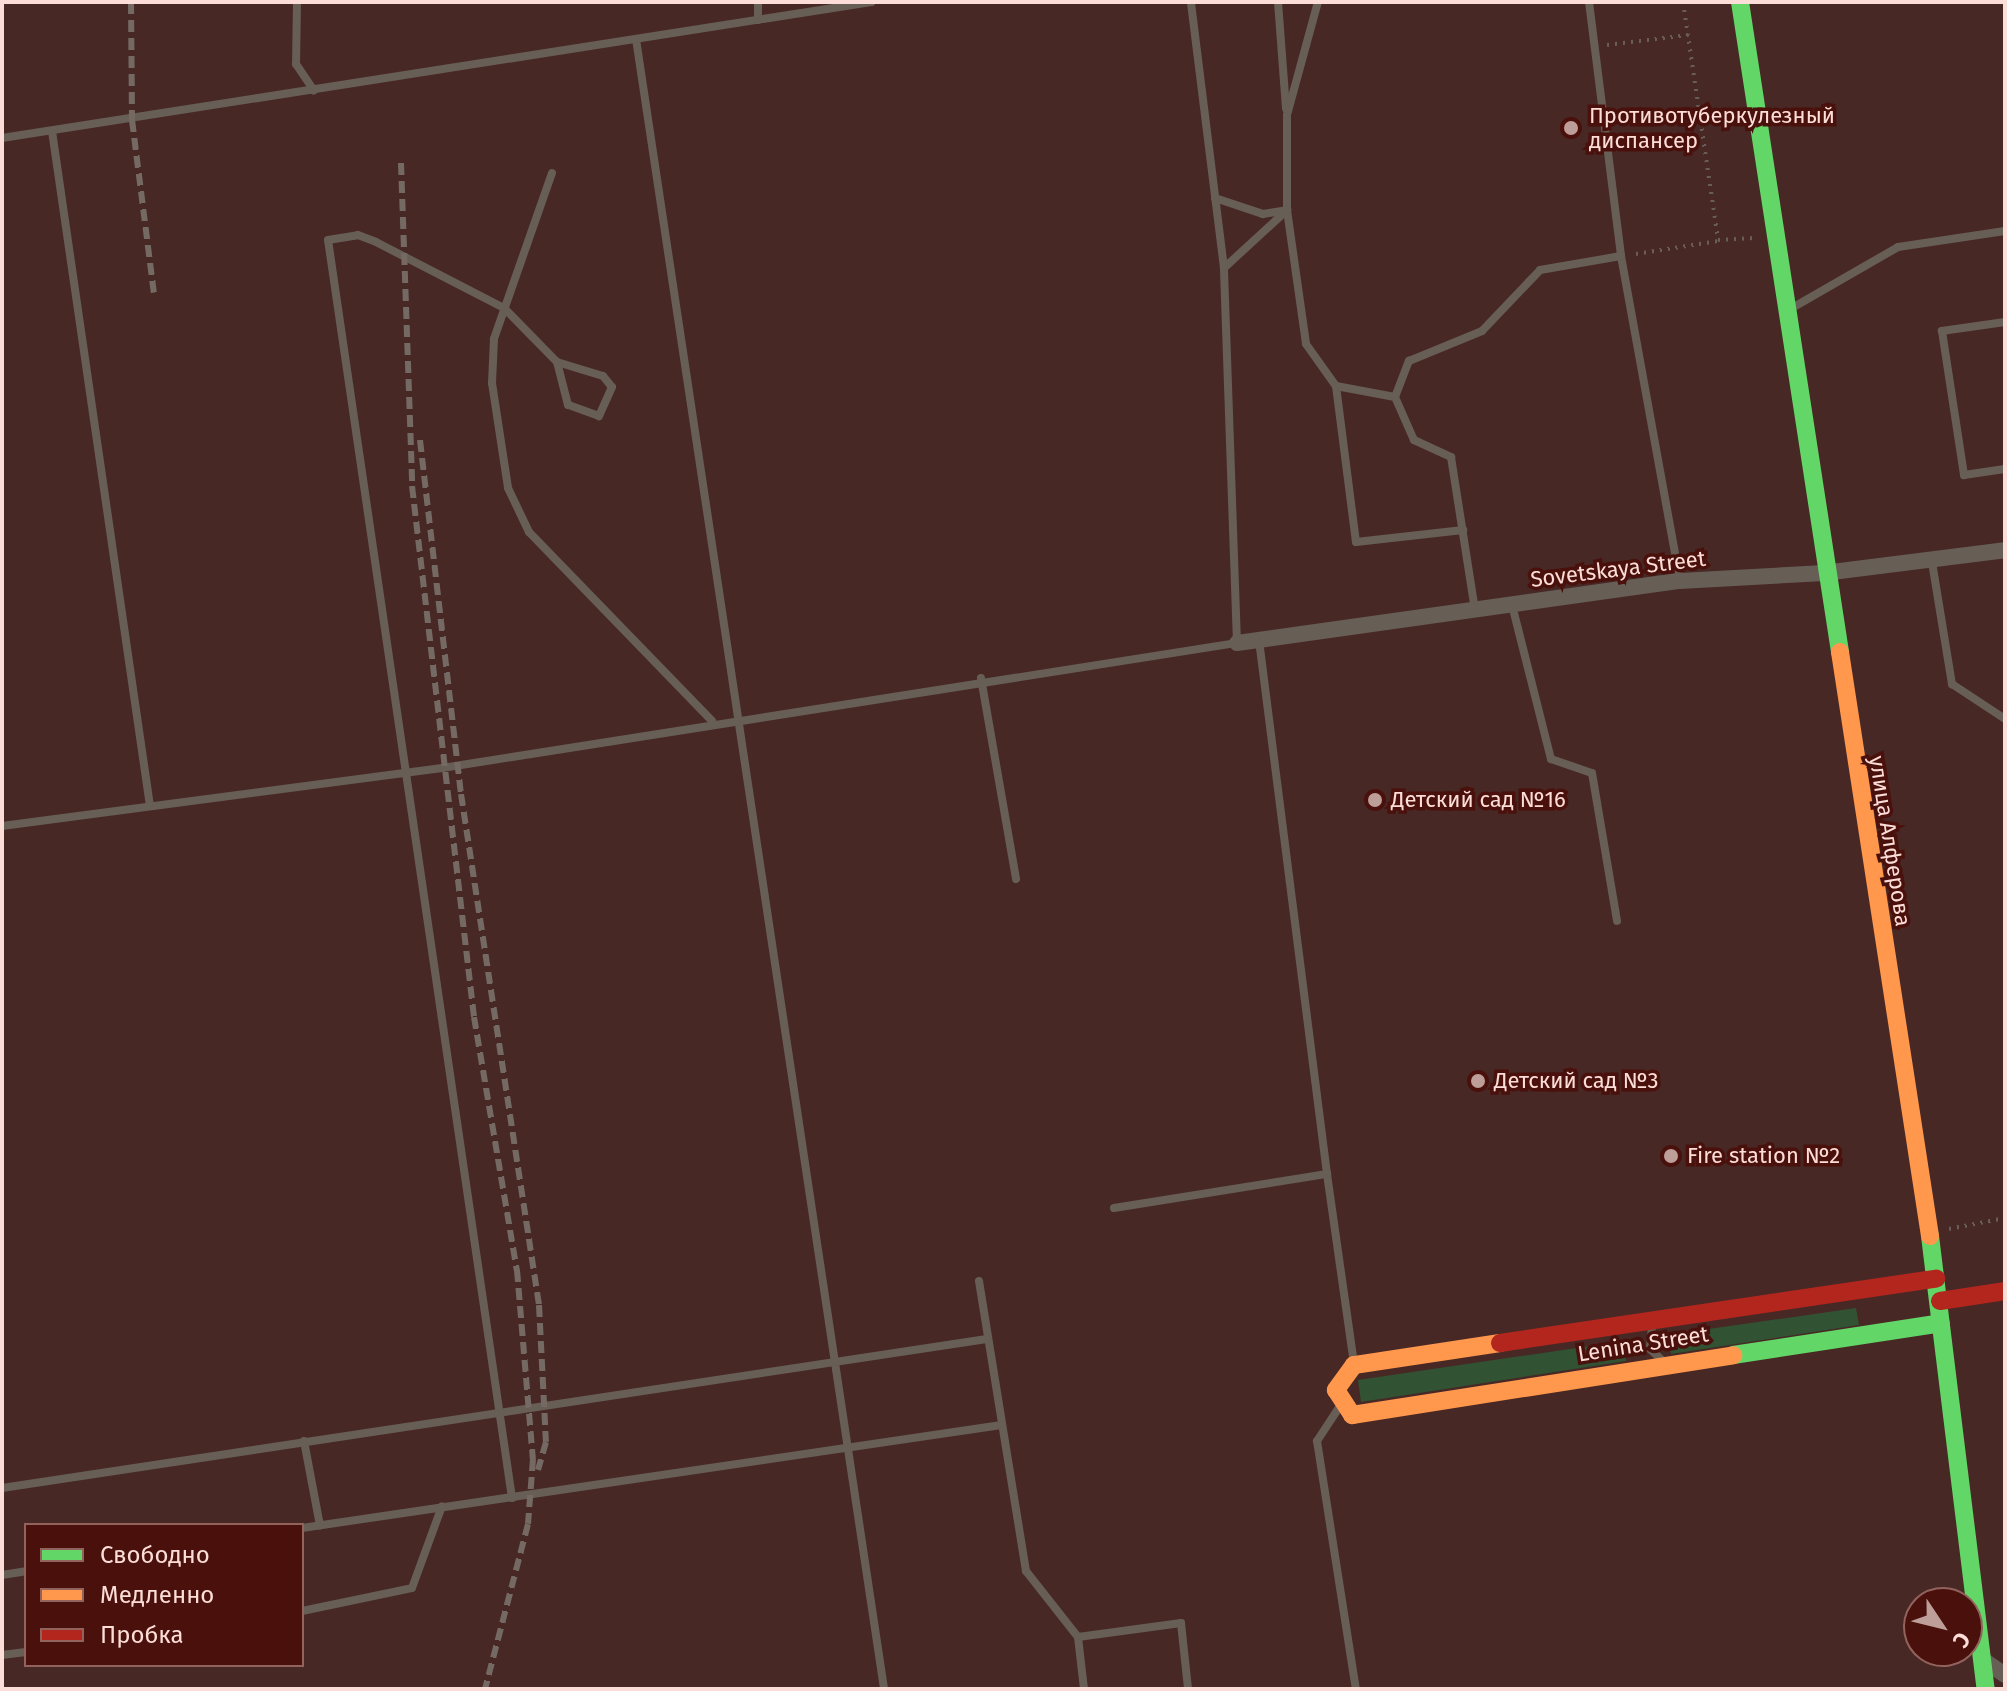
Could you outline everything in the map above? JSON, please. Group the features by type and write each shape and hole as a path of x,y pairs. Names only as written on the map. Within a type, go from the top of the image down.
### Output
{"street":[{"name":"улица Алферова","path":"1740,2 1777,236 1824,573 1940,1301 1973,1587"},
{"name":"Sovetskaya Street","path":"1237,643 1680,581 1824,573 1932,562 2005,550"},
{"path":"1346,1410 1336,1390 1354,1365 1936,1279"},
{"path":"1940,1301 2005,1291"},
{"name":"Lenina Street","path":"1346,1410 1941,1323"},
{"path":"1983,1660 2005,1675"},
{"name":"улица Алферова","path":"1983,1666 1986,1689"}],"lane":[{"path":"297,2 296,64 314,91"},
{"path":"758,2 758,20"},
{"path":"2,138 871,2"},
{"path":"2,826 409,771 981,678 1237,643 1224,268 1191,2"},
{"path":"1278,2 1287,115 1287,210 1306,344 1336,386 1356,542 1463,530"},
{"path":"1287,115 1318,2"},
{"path":"1589,2 1621,256 1680,581"},
{"path":"636,39 853,1450 884,1689"},
{"path":"52,131 150,806"},
{"path":"552,173 504,308 492,383 508,488 529,532 712,721"},
{"path":"1215,198 1263,214 1287,210"},
{"path":"1224,268 1287,210"},
{"path":"1788,311 1898,247 2005,231"},
{"path":"512,1498 409,771 328,240 358,235 504,308 557,362 603,376 612,387 599,416 568,405 557,362"},
{"path":"1475,611 1451,457 1414,440 1395,397 1409,361 1482,331 1540,270 1621,256"},
{"path":"2005,322 1942,331 1964,475 2005,469"},
{"path":"1336,386 1395,397"},
{"path":"1932,562 1952,684 2005,719"},
{"path":"1512,605 1551,759 1592,773 1617,921"},
{"path":"1259,640 1354,1365"},
{"path":"981,678 1016,879"},
{"path":"1114,1208 1327,1174"},
{"path":"979,1281 1026,1571 1078,1637 1084,1689"},
{"path":"1659,1320 1649,1328 1650,1349 1666,1365"},
{"path":"2,1488 839,1357 987,1339"},
{"path":"1346,1410 1317,1441 1356,1689"},
{"path":"304,1528 853,1450 1001,1425"},
{"path":"304,1441 320,1526"},
{"path":"304,1611 412,1588 442,1506"},
{"path":"2,1575 24,1571"},
{"path":"1078,1637 1181,1623 1188,1689"},
{"path":"2,1655 24,1652"}],"path":[{"path":"1683,2 1718,240"},
{"path":"1595,47 1688,35"},
{"path":"1621,256 1718,240 1777,236"},
{"path":"1928,1233 2005,1218"}],"green space":[{"path":"1856,1308 1859,1325 1671,1354 1667,1335"},
{"path":"1624,1341 1626,1361 1361,1402 1358,1380"}],"railway":[{"path":"131,2 132,120 154,293"},
{"path":"401,163 412,486 474,1017 517,1270 533,1459 528,1524 485,1689"},
{"path":"420,440 461,794 539,1305 546,1442 538,1470"}],"traffic: fast":[{"path":"1740,2 1840,652"},
{"path":"1930,1236 1986,1689"},
{"path":"1733,1355 1941,1323"}],"traffic: slow":[{"path":"1840,652 1930,1236"},
{"path":"1500,1343 1354,1365 1336,1390 1352,1415 1733,1355"}],"traffic: jam":[{"path":"1500,1343 1936,1279"},
{"path":"1940,1301 2005,1291"}],"place":[{"name":"Противотуберкулезный диспансер","path":"1571,128"},
{"name":"Детский сад №16","path":"1375,800"},
{"name":"Детский сад №3","path":"1478,1081"},
{"name":"Fire station №2","path":"1671,1156"}]}
